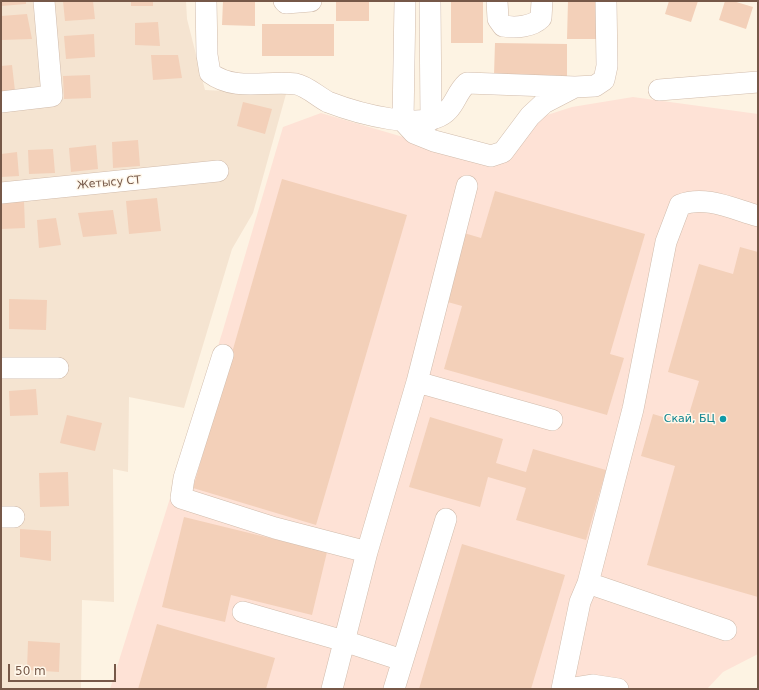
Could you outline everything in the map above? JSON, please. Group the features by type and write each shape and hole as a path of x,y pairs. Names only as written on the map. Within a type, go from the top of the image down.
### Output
{"street":[{"path":"1,102 52,96 44,1"},
{"path":"206,1 207,55 210,73 218,79 250,85 298,84 328,101 364,113 403,121 431,120 448,110 459,90 467,82 575,87 595,86 604,80 607,66 606,1"},
{"path":"284,1 286,3 311,1"},
{"path":"405,1 403,121 414,133 434,141 491,156 503,152 530,116 544,103 575,87"},
{"path":"430,1 431,120"},
{"path":"496,1 498,19 503,26 510,27 534,24 541,18 542,1"},
{"path":"659,90 758,82"},
{"name":"Жетысу СТ","path":"1,192 218,171"},
{"path":"332,689 367,552 417,382 467,186"},
{"path":"562,689 580,602 588,583 633,409 666,242 674,217 680,205 689,202 704,201 758,216"},
{"path":"223,355 184,478 181,498 275,528 367,552"},
{"path":"1,368 58,368"},
{"path":"417,382 552,420"},
{"path":"394,689 446,519"},
{"path":"588,583 726,630"},
{"path":"243,612 344,641 402,660"},
{"path":"567,689 592,685 618,689"}],"shaded area":[{"path":"1,1 186,1 187,19 205,90 286,94 253,213 232,249 184,408 129,397 128,472 113,469 114,602 82,600 81,689 1,689"},
{"path":"633,97 758,114 758,654 723,672 707,689 110,689 223,330 283,127 321,113 475,158 541,117 572,107"}],"building":[{"path":"1,1 26,1 26,4 1,6"},
{"path":"63,1 93,1 95,19 65,21"},
{"path":"131,1 153,1 153,6 131,6"},
{"path":"223,1 255,1 255,26 222,25"},
{"path":"336,1 369,1 369,21 336,21"},
{"path":"451,1 483,1 483,43 451,43"},
{"path":"568,1 600,1 599,39 567,39"},
{"path":"669,1 698,1 691,22 665,14"},
{"path":"725,1 733,1 753,7 746,29 719,20"},
{"path":"27,14 32,39 1,40 1,16"},
{"path":"158,22 160,46 135,45 135,23"},
{"path":"262,24 334,24 334,56 262,56"},
{"path":"94,34 95,57 66,59 64,36"},
{"path":"495,43 567,44 567,76 494,75"},
{"path":"151,55 178,55 182,78 153,80"},
{"path":"12,65 15,91 1,91 1,66"},
{"path":"90,75 91,98 64,99 63,76"},
{"path":"243,102 272,109 265,134 237,126"},
{"path":"138,140 140,166 113,168 112,142"},
{"path":"96,145 98,169 71,172 69,148"},
{"path":"53,149 55,173 29,174 28,150"},
{"path":"17,152 19,176 1,177 1,154"},
{"path":"282,179 407,215 316,525 193,488"},
{"path":"495,191 645,234 610,354 624,358 607,415 444,369 462,306 444,301 464,233 481,238"},
{"path":"157,198 161,231 129,234 126,201"},
{"path":"24,201 25,228 1,229 1,202"},
{"path":"113,210 117,234 83,237 78,213"},
{"path":"56,218 61,245 39,248 37,220"},
{"name":"Скай, БЦ","path":"740,247 758,252 758,597 647,565 675,466 641,456 653,414 686,424 699,381 668,372 699,264 733,274"},
{"path":"9,299 47,300 46,330 9,329"},
{"path":"36,389 38,415 10,416 9,391"},
{"path":"67,415 102,423 95,451 60,443"},
{"path":"430,417 503,439 496,463 526,472 533,449 606,470 586,540 516,520 526,488 488,477 480,507 409,487"},
{"path":"68,472 69,506 40,507 39,473"},
{"path":"184,517 327,552 312,615 231,595 225,622 162,607"},
{"path":"20,529 51,531 51,561 20,557"},
{"path":"462,544 565,575 531,689 419,689"},
{"path":"157,624 275,658 266,689 138,689"},
{"path":"28,641 60,643 59,672 27,670"}],"place":[{"name":"Скай, БЦ","path":"723,419"}]}
